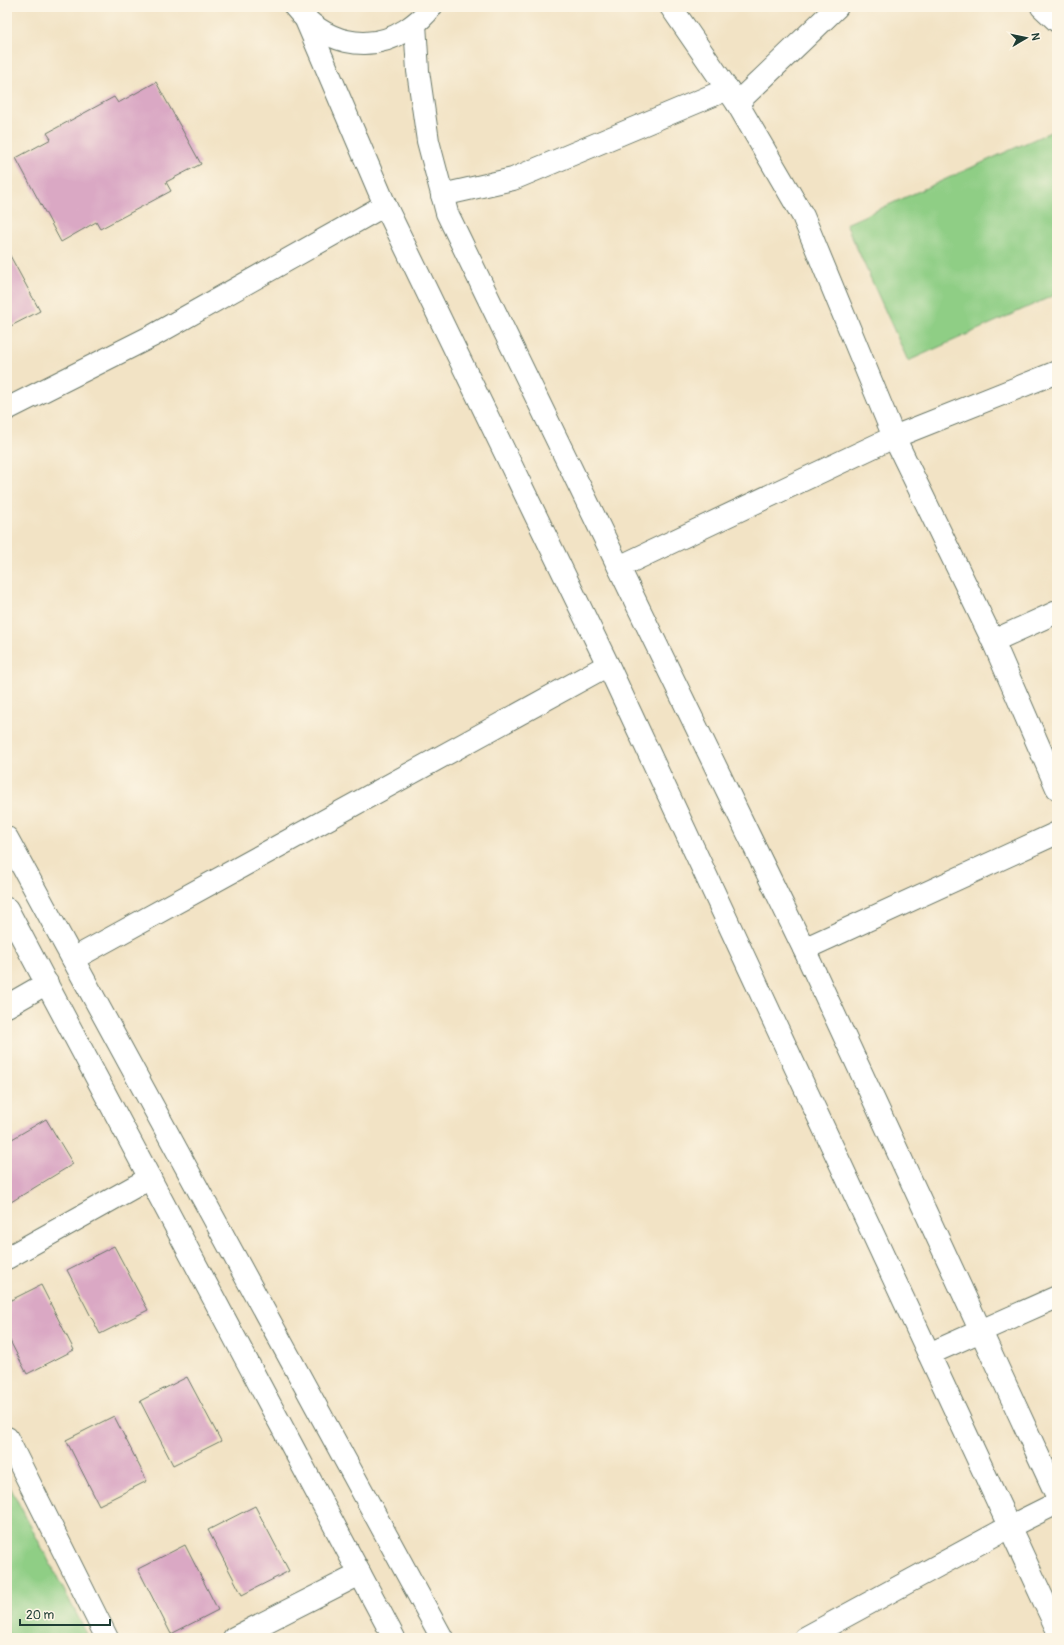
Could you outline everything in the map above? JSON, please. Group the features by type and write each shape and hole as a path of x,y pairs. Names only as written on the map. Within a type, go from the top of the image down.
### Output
{"street":[{"path":"301,14 321,32 340,40 360,43 379,41 398,35 415,24 431,7"},
{"path":"671,7 733,96 803,216 894,437 993,641 1057,788"},
{"path":"442,195 513,179 733,96 837,7"},
{"path":"1042,7 1057,21"},
{"path":"301,14 385,205 608,665 1057,1629"},
{"path":"415,24 418,71 428,140 447,214 804,949 1057,1496"},
{"path":"7,408 154,335 385,205"},
{"path":"619,567 894,437 1057,372"},
{"path":"993,641 1057,612"},
{"path":"73,959 608,665"},
{"path":"804,949 1057,833"},
{"path":"7,838 442,1638"},
{"path":"7,909 394,1638"},
{"path":"7,1006 47,983"},
{"path":"7,1258 150,1178"},
{"path":"929,1354 1057,1297"},
{"path":"7,1438 107,1638"},
{"path":"805,1638 1057,1503"},
{"path":"234,1638 360,1574"}],"green space":[{"path":"1057,129 1057,294 908,361 846,224"},
{"path":"7,1481 89,1638 7,1638"}],"building":[{"path":"156,82 201,164 166,182 171,191 100,229 96,222 61,242 16,158 51,139 47,133 114,97 118,103"},
{"path":"7,250 40,311 7,328"},
{"path":"46,1119 73,1164 11,1202 7,1195 7,1142"},
{"path":"114,1246 148,1310 100,1334 67,1270"},
{"path":"41,1285 74,1350 27,1374 7,1335 7,1302"},
{"path":"187,1377 221,1441 173,1465 140,1401"},
{"path":"114,1416 147,1481 99,1505 66,1440"},
{"path":"255,1506 289,1571 242,1595 208,1530"},
{"path":"185,1545 218,1610 171,1634 138,1569"}]}
